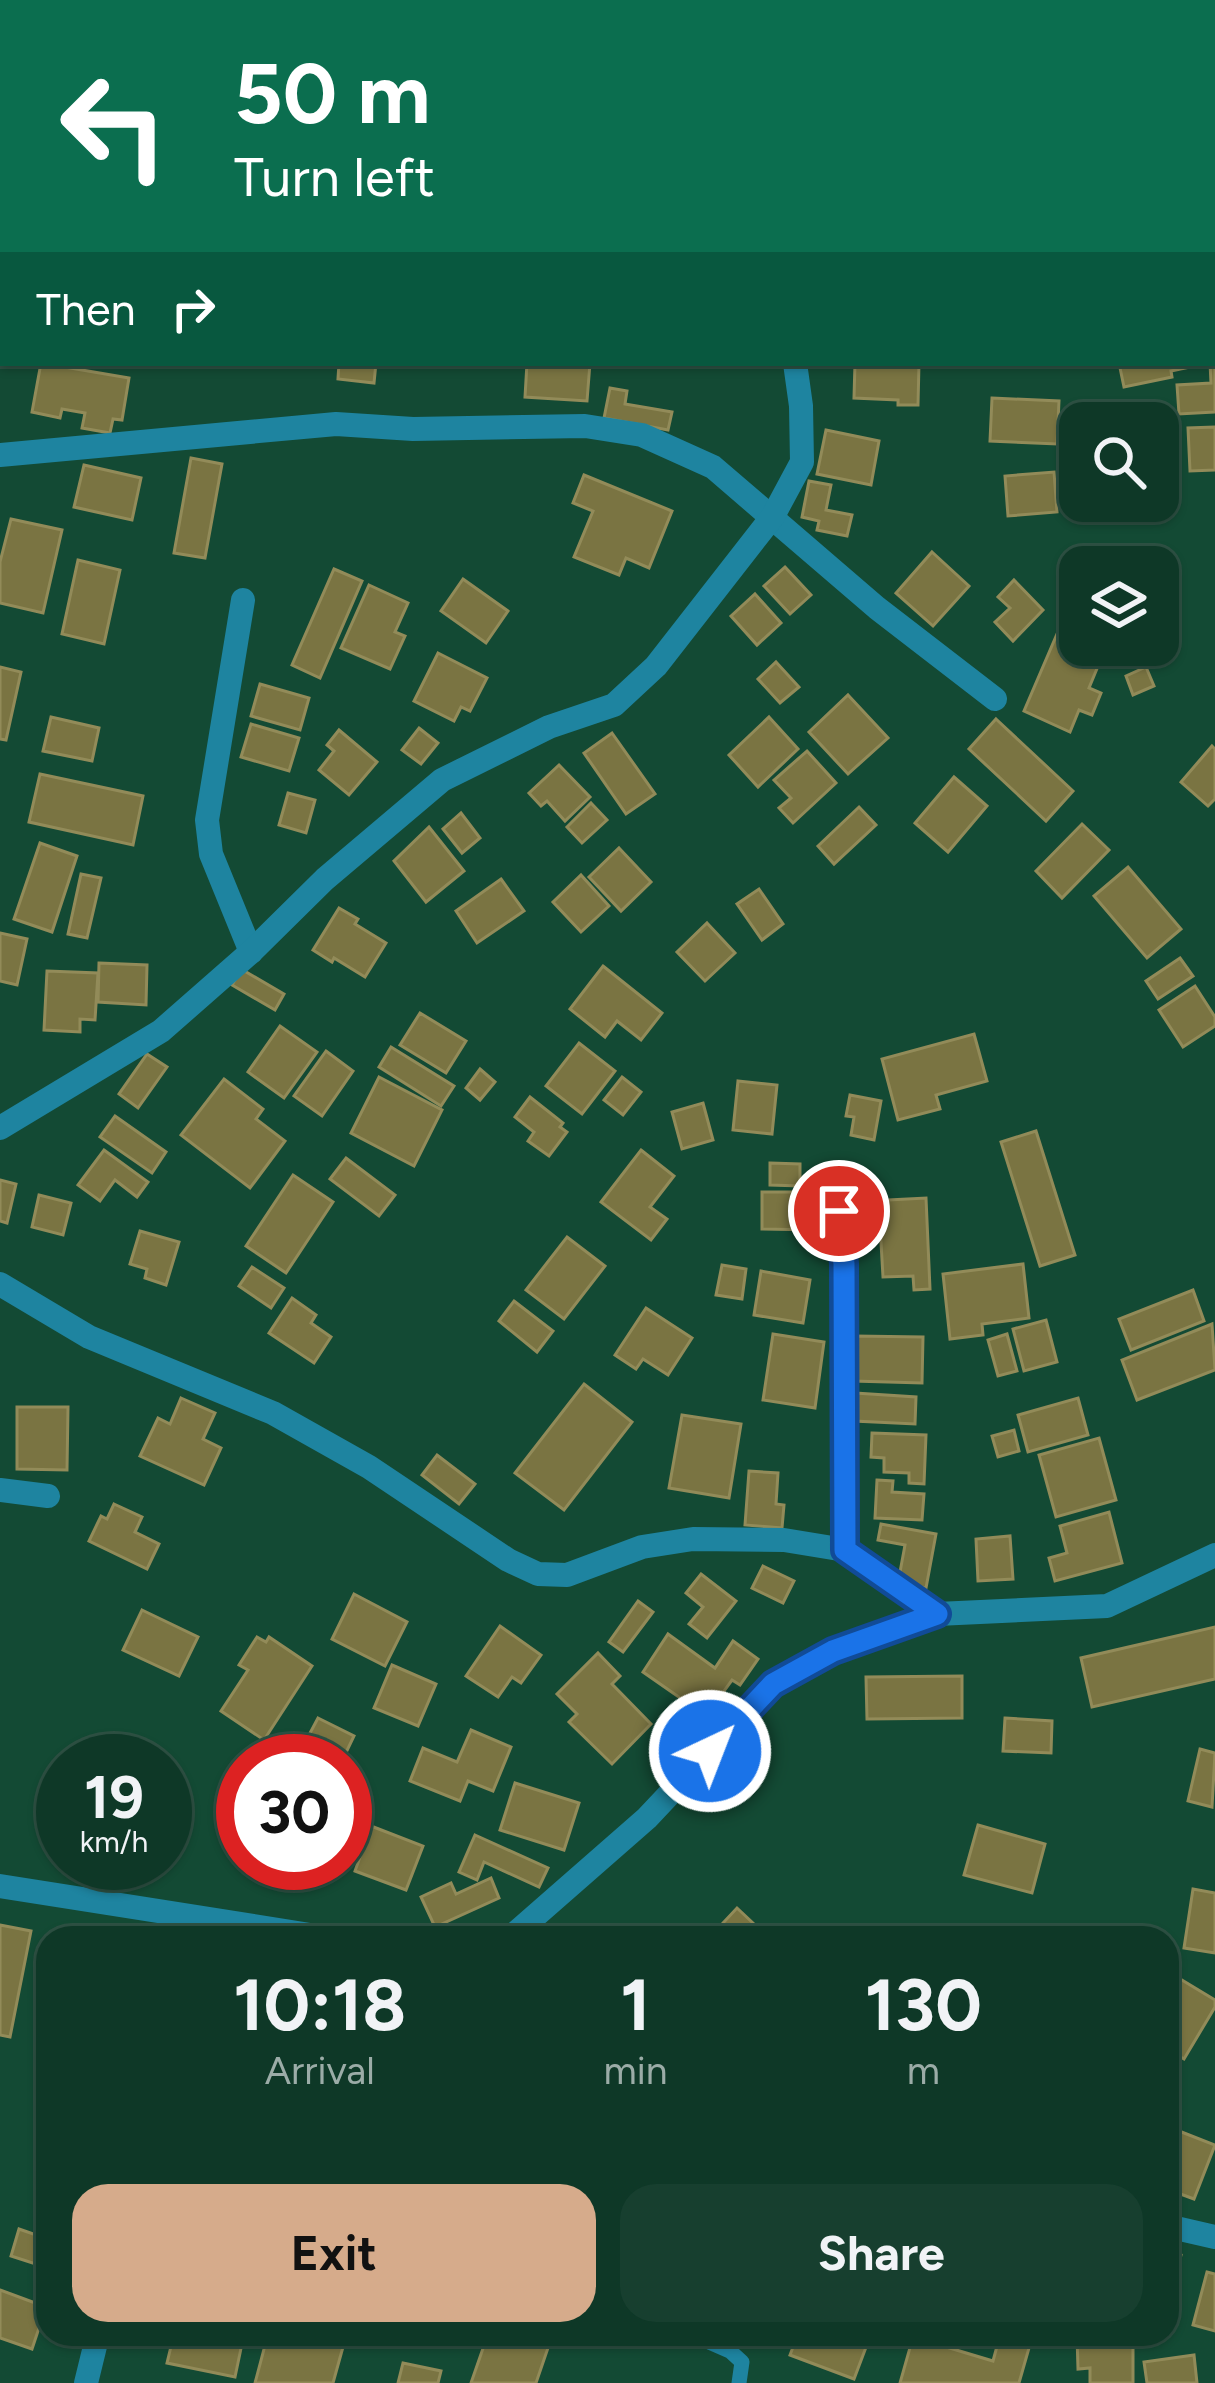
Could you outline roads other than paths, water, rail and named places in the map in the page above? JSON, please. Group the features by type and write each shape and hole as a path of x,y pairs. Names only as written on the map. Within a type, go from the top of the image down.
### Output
{"street":[{"path":"0,1127 160,1031 325,879 442,780 549,727 614,705 656,666 773,516 802,462 795,366"},
{"path":"0,455 336,424 412,429 585,426 642,435 712,467 877,608 995,699"},
{"path":"243,600 207,820 211,854 250,952"},
{"path":"839,1211 844,1264 845,1550"},
{"path":"0,1284 89,1337 273,1413 369,1467 508,1560 538,1574 567,1575 642,1547 693,1539 784,1540 845,1550 937,1614"},
{"path":"0,1490 48,1496"},
{"path":"524,1926 647,1818 773,1684 833,1651 937,1614 1107,1606 1215,1555"},
{"path":"0,1886 253,1926"},
{"path":"1179,2229 1215,2237"},
{"path":"86,2383 95,2346"}],"lane":[{"path":"719,2346 742,2362 739,2383"}]}
